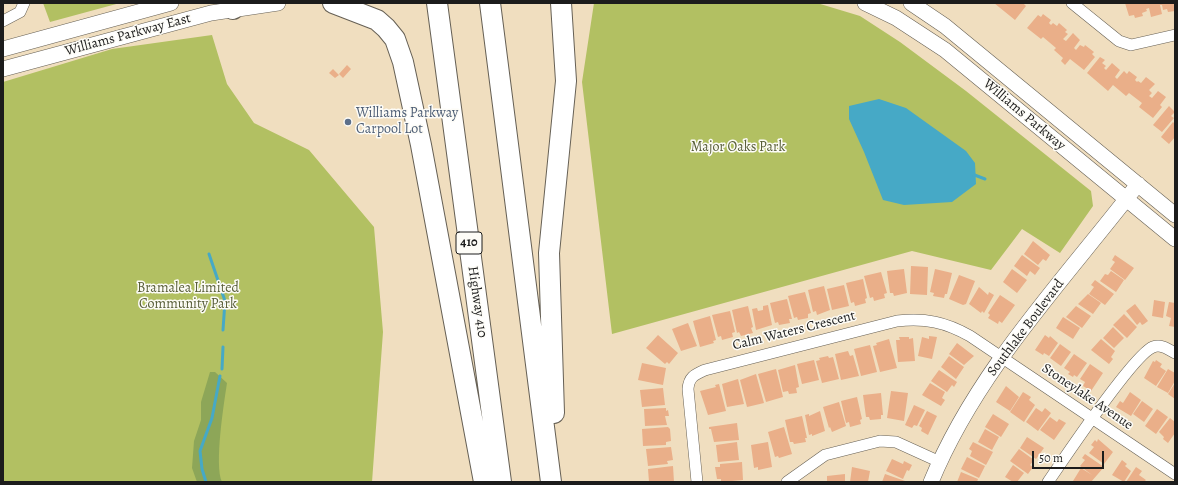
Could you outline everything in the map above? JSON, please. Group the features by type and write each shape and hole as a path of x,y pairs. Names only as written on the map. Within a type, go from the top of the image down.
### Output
{"highway":[{"path":"333,3 362,13 382,24 395,40 403,62 421,145 484,482"},
{"path":"490,3 551,482"},
{"path":"548,456 554,421 550,253 566,81 561,3"},
{"name":"Highway 410","path":"437,6 501,482"}],"main road":[{"name":"Williams Parkway East","path":"3,49 171,3"},
{"name":"Williams Parkway East","path":"3,69 233,6 278,3"},
{"name":"Williams Parkway","path":"865,3 896,18 945,50 1175,239"},
{"name":"Williams Parkway","path":"911,3 945,26 1175,215"},
{"name":"Southlake Boulevard","path":"931,482 960,421 1003,358 1138,184"}],"street":[{"path":"3,21 20,12 24,3"},
{"path":"1072,3 1119,41 1131,45 1141,44 1175,35"},
{"name":"Calm Waters Crescent","path":"697,482 688,389 689,380 694,374 897,321 912,319 941,322 956,328 1003,358"},
{"path":"1048,482 1130,369 1147,351 1158,346 1164,347 1175,354"},
{"name":"Stoneylake Avenue","path":"1003,358 1175,474"},
{"path":"787,482 825,455 880,441 896,442 940,462"}],"green space":[{"path":"43,3 120,3 50,22"},
{"name":"Major Oaks Park","path":"594,3 817,3 860,16 900,42 966,91 1091,191 1093,206 1060,253 1022,229 991,270 912,251 612,334 582,82"},
{"name":"Bramalea Limited Community Park","path":"212,35 227,84 254,123 309,150 374,227 383,332 372,482 4,482 3,82 112,49"},
{"path":"210,372 215,372 227,383 219,448 220,474 222,482 197,482 192,468 194,441 201,420 201,402"}],"water":[{"path":"879,99 906,108 966,151 975,163 976,184 952,202 904,205 883,200 849,119 849,106"}],"building":[{"path":"994,3 1023,3 1026,6 1015,20"},
{"path":"1125,3 1175,3 1175,11 1168,12 1167,9 1163,10 1162,5 1160,5 1162,14 1151,17 1149,8 1146,9 1147,11 1142,13 1143,16 1135,18 1134,15 1129,16"},
{"path":"1043,14 1051,20 1049,23 1051,25 1053,23 1057,26 1059,23 1067,30 1065,32 1068,34 1063,39 1066,41 1073,33 1080,40 1074,48 1076,50 1080,45 1084,47 1085,45 1094,52 1092,54 1095,57 1084,70 1070,59 1065,65 1061,61 1063,58 1054,50 1056,48 1043,37 1041,39 1027,28 1038,15 1041,17"},
{"path":"1100,57 1105,60 1102,63 1106,66 1104,68 1106,70 1112,63 1120,70 1115,77 1117,79 1124,71 1127,74 1129,71 1137,77 1135,80 1137,82 1138,81 1141,83 1146,77 1155,84 1149,90 1152,93 1149,96 1152,98 1158,91 1166,97 1160,105 1162,107 1153,118 1139,107 1142,103 1129,93 1126,96 1113,85 1108,91 1087,73"},
{"path":"347,65 351,69 343,78 339,74"},
{"path":"333,69 339,75 335,78 329,73"},
{"path":"1169,106 1175,112 1171,116 1174,118 1162,132 1153,125"},
{"path":"1173,122 1175,124 1175,137 1169,144 1161,137"},
{"path":"1033,241 1050,255 1046,261 1043,259 1038,265 1024,254"},
{"path":"1022,255 1040,268 1035,275 1030,271 1027,276 1014,266"},
{"path":"1115,255 1134,268 1125,280 1110,269 1115,262 1112,260"},
{"path":"911,266 928,267 927,295 910,294"},
{"path":"904,269 907,293 894,296 893,293 890,293 887,271"},
{"path":"935,269 952,273 947,294 945,294 944,298 933,296 934,293 930,292"},
{"path":"1012,269 1027,280 1017,293 1003,282"},
{"path":"1111,271 1124,280 1116,292 1100,281 1105,274 1108,275"},
{"path":"881,272 887,293 884,294 885,298 874,301 873,297 870,298 864,276"},
{"path":"959,275 975,281 966,304 963,305 949,299"},
{"path":"863,279 867,298 865,299 866,303 855,306 854,302 851,303 846,283"},
{"path":"1095,280 1114,294 1105,305 1089,294 1094,287 1091,285"},
{"path":"844,285 849,306 832,310 827,289"},
{"path":"824,286 830,310 817,315 816,311 813,312 808,290"},
{"path":"979,287 988,295 989,292 994,295 984,313 982,311 981,313 969,304"},
{"path":"805,292 811,313 808,314 808,318 798,320 797,317 794,318 788,296"},
{"path":"1088,294 1101,303 1093,314 1078,304"},
{"path":"1000,295 1015,305 1002,323 999,321 998,324 988,318 990,315 988,313"},
{"path":"787,299 792,319 789,319 790,323 779,325 778,322 775,323 770,303"},
{"path":"1154,300 1165,302 1163,318 1152,316"},
{"path":"1169,302 1175,303 1175,327 1169,326 1171,318 1166,316"},
{"path":"1135,304 1148,321 1142,325 1140,322 1137,325 1126,311"},
{"path":"768,305 772,325 756,330 752,309 757,308 758,311 763,310 763,306"},
{"path":"748,306 753,333 741,336 739,332 737,333 732,310"},
{"path":"1076,306 1091,316 1082,328 1066,317"},
{"path":"730,311 735,332 732,333 733,337 722,340 721,336 718,337 712,315"},
{"path":"1124,314 1137,327 1127,338 1113,325"},
{"path":"710,316 716,340 713,341 714,343 700,347 693,321"},
{"path":"1063,317 1080,328 1073,339 1056,328"},
{"path":"688,323 697,346 681,351 672,329"},
{"path":"1113,327 1124,338 1114,348 1103,338"},
{"path":"658,335 678,353 669,364 667,362 665,364 646,348"},
{"path":"1045,335 1049,338 1050,336 1058,343 1049,356 1044,353 1043,355 1035,350"},
{"path":"929,336 937,337 932,359 918,356 922,337 929,339"},
{"path":"899,337 909,337 909,339 913,338 915,361 898,362 896,340 900,340"},
{"path":"889,339 897,368 880,372 873,346 877,345 876,343"},
{"path":"1101,339 1115,351 1111,357 1113,359 1109,364 1091,350"},
{"path":"957,343 974,356 964,365 949,354"},
{"path":"1060,344 1071,352 1061,366 1050,358"},
{"path":"870,345 877,372 861,376 854,349"},
{"path":"848,351 850,356 853,355 859,376 841,380 835,354"},
{"path":"1074,354 1087,363 1077,377 1074,375 1073,377 1068,374 1070,372 1064,368"},
{"path":"828,356 829,358 833,357 839,379 822,383 816,361 820,360 819,358"},
{"path":"949,356 964,367 956,379 941,367"},
{"path":"814,360 819,380 802,384 797,364"},
{"path":"1156,360 1162,364 1160,367 1166,371 1156,386 1144,378 1153,361 1155,362"},
{"path":"642,363 666,368 663,385 638,380"},
{"path":"1090,364 1103,373 1091,391 1083,386 1085,382 1080,379"},
{"path":"795,365 799,387 796,388 797,393 789,394 788,391 783,392 778,370"},
{"path":"776,369 783,397 766,402 758,374"},
{"path":"1168,369 1175,373 1175,381 1168,393 1157,387"},
{"path":"939,370 957,382 954,387 952,385 947,392 931,381"},
{"path":"756,374 764,403 747,407 740,380"},
{"path":"738,379 744,404 727,407 722,384"},
{"path":"930,383 945,392 942,398 945,400 941,406 922,395"},
{"path":"1175,383 1175,399 1168,394"},
{"path":"719,384 726,411 708,415 700,391 716,387 715,385"},
{"path":"1006,386 1019,397 1010,411 996,402"},
{"path":"663,388 665,405 642,407 640,390"},
{"path":"891,391 908,393 904,421 887,418"},
{"path":"1023,392 1031,397 1029,400 1035,405 1024,422 1010,412"},
{"path":"1130,392 1141,400 1131,416 1116,407 1120,401 1123,403"},
{"path":"881,393 883,415 881,415 881,419 870,420 869,417 866,417 863,395"},
{"path":"857,397 862,419 860,420 861,424 850,427 849,422 846,423 841,401"},
{"path":"1142,401 1153,409 1144,422 1133,414"},
{"path":"839,402 846,426 832,432 830,427 829,428 823,407"},
{"path":"914,405 925,410 917,426 914,425 912,428 905,425"},
{"path":"666,408 669,416 665,416 667,425 645,426 644,409"},
{"path":"1036,408 1042,412 1045,408 1051,413 1038,431 1026,422"},
{"path":"1157,409 1168,417 1156,434 1145,426"},
{"path":"820,411 825,431 812,436 812,434 809,435 805,415 809,414 809,416"},
{"path":"927,411 937,416 928,435 921,431 922,428 919,426"},
{"path":"993,414 1009,424 1001,437 985,427"},
{"path":"802,416 807,438 805,438 806,442 794,444 793,442 790,442 785,420"},
{"path":"1050,417 1057,422 1059,419 1066,423 1054,440 1040,430"},
{"path":"1170,418 1175,422 1175,433 1168,443 1163,439 1164,437 1159,432"},
{"path":"737,423 739,440 714,442 711,429 709,429 709,427"},
{"path":"668,427 670,429 671,441 666,442 666,445 643,446 642,429"},
{"path":"784,427 792,454 779,458 778,456 775,457 768,432"},
{"path":"985,429 999,437 992,450 978,442"},
{"path":"1027,437 1044,448 1036,459 1020,448"},
{"path":"1098,439 1113,452 1104,464 1089,453 1094,447 1091,445 1095,440 1097,442"},
{"path":"737,442 739,460 718,462 716,445"},
{"path":"768,442 772,467 758,470 758,467 754,468 751,445"},
{"path":"973,442 993,452 986,465 970,456 972,451 969,449"},
{"path":"671,447 673,460 667,461 668,464 648,466 646,449"},
{"path":"1019,449 1034,460 1030,465 1033,467 1028,474 1010,461"},
{"path":"1085,454 1104,467 1091,482 1075,482 1073,481 1081,468 1092,475 1080,466 1085,460 1082,458"},
{"path":"967,457 985,466 979,478 961,469"},
{"path":"892,459 903,464 904,461 912,465 909,471 907,470 903,479 886,471"},
{"path":"1122,460 1127,464 1125,466 1131,471 1124,482 1112,475"},
{"path":"742,462 743,480 721,482 721,479 717,479 715,467 720,467 720,464"},
{"path":"1013,465 1024,473 1017,482 1013,482 1005,477"},
{"path":"673,466 674,482 649,482 648,469"},
{"path":"852,467 870,471 868,482 850,482"},
{"path":"1136,467 1142,471 1139,475 1146,480 1144,482 1126,482"},
{"path":"961,472 978,479 977,482 957,482"},
{"path":"845,474 845,482 827,482 827,476"},
{"path":"885,474 908,482 882,482"}],"waterway":[{"path":"972,174 985,179"},
{"path":"209,254 225,301 223,330"},
{"path":"222,369 223,347"},
{"path":"206,482 202,469 200,451 212,418 220,376"}],"place":[{"name":"Williams Parkway Carpool Lot","path":"348,122"}]}
